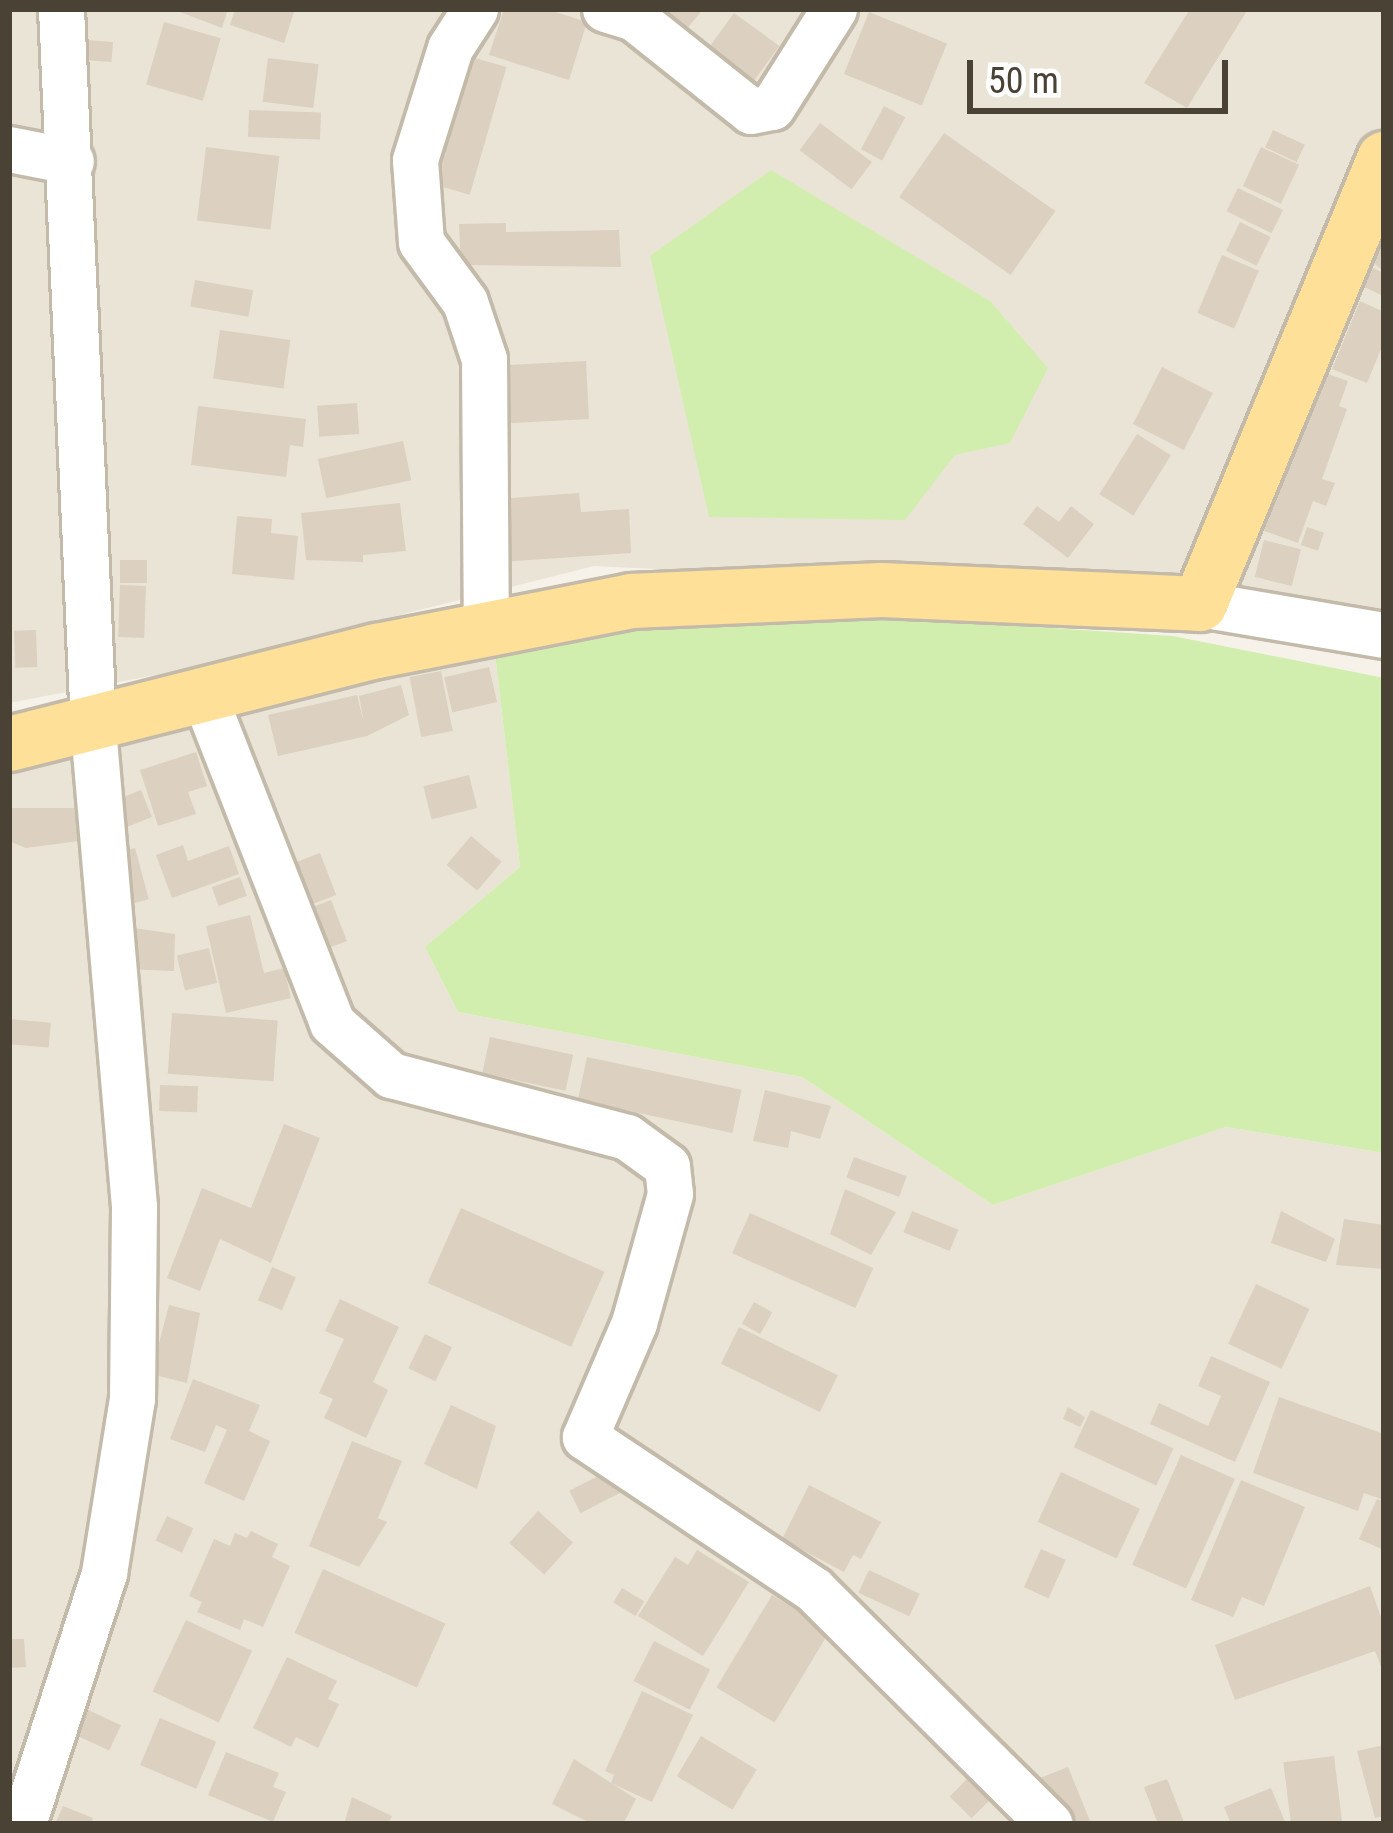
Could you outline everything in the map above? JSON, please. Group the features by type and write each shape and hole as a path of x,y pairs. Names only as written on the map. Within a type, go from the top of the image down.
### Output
{"main road":[{"path":"9,744 485,629 717,592 1200,604 1384,159"}],"street":[{"path":"24,1824 104,1574 132,1399 134,1206 93,724 62,9"},
{"path":"475,9 450,48 415,160 421,242 465,302 484,359 485,629"},
{"path":"605,9 634,18 752,111 772,107 834,9"},
{"path":"9,149 71,161"},
{"path":"1200,604 1384,635"},
{"path":"204,696 332,1023 391,1075 627,1137 667,1166 670,1194 634,1323 584,1437 814,1590 1050,1824"}],"shaded area":[{"path":"9,9 1384,9 1384,613 1325,601 594,566 182,670 9,703"},
{"path":"493,637 520,867 425,947 458,1012 802,1077 993,1205 1226,1127 1384,1153 1384,1824 9,1824 9,753"}],"green space":[{"path":"771,170 990,301 1048,368 1010,443 955,455 905,520 709,517 650,256"},
{"path":"867,616 1173,636 1384,678 1384,1153 1226,1127 993,1205 802,1077 458,1012 425,947 520,867 493,637 659,620"}],"building":[{"path":"172,9 228,9 222,28"},
{"path":"235,9 295,9 284,43 230,25"},
{"path":"504,9 546,9 587,22 569,80 489,55"},
{"path":"649,9 703,9 682,35"},
{"path":"1190,9 1248,9 1187,108 1144,83"},
{"path":"869,12 947,43 922,106 844,74"},
{"path":"734,13 779,46 746,91 701,58"},
{"path":"164,22 221,38 203,101 146,84"},
{"path":"85,40 113,42 112,62 84,60"},
{"path":"468,56 506,67 470,195 431,184"},
{"path":"268,58 319,64 313,108 263,102"},
{"path":"884,106 905,117 882,161 861,149"},
{"path":"249,110 321,113 320,139 248,137"},
{"path":"820,123 872,162 851,189 800,150"},
{"path":"1273,130 1305,145 1297,162 1265,147"},
{"path":"944,133 1055,211 1011,275 899,197"},
{"path":"206,147 279,156 270,229 197,220"},
{"path":"1261,147 1299,165 1281,204 1243,186"},
{"path":"1238,188 1283,210 1272,233 1227,211"},
{"path":"1384,219 1384,271 1359,253"},
{"path":"1240,222 1271,237 1257,266 1226,251"},
{"path":"506,223 506,232 619,230 621,267 461,265 459,224"},
{"path":"1222,255 1259,271 1234,329 1197,313"},
{"path":"1362,263 1384,273 1381,295 1352,281"},
{"path":"195,280 253,290 248,317 190,307"},
{"path":"1360,301 1384,312 1384,342 1367,383 1332,369"},
{"path":"220,330 290,340 283,388 213,379"},
{"path":"586,361 589,419 506,423 503,365"},
{"path":"1162,367 1213,393 1184,450 1133,424"},
{"path":"1322,372 1348,381 1339,406 1347,409 1322,479 1335,483 1326,506 1313,501 1298,543 1264,531"},
{"path":"357,403 359,434 319,437 317,406"},
{"path":"198,406 306,419 303,447 290,445 286,477 191,465"},
{"path":"1137,434 1171,455 1133,515 1099,494"},
{"path":"403,441 411,480 326,498 318,459"},
{"path":"579,493 581,512 629,509 631,553 502,562 496,499"},
{"path":"400,503 406,551 363,555 363,562 306,560 301,513"},
{"path":"1037,506 1059,522 1071,506 1094,524 1068,558 1023,524"},
{"path":"237,516 272,519 271,533 298,536 294,580 232,574"},
{"path":"1307,527 1324,533 1318,551 1301,545"},
{"path":"1264,540 1301,549 1292,586 1255,577"},
{"path":"120,560 147,560 147,583 120,583"},
{"path":"120,585 146,586 144,638 118,637"},
{"path":"36,630 37,667 15,668 14,631"},
{"path":"489,667 497,702 452,712 444,677"},
{"path":"441,671 453,731 421,737 410,677"},
{"path":"401,685 409,715 367,736 278,756 268,715 357,695 364,723 359,696"},
{"path":"196,752 207,786 188,792 196,814 158,826 140,770"},
{"path":"469,775 477,808 432,819 423,786"},
{"path":"141,790 152,817 123,829 112,802"},
{"path":"10,808 78,808 79,841 26,848 11,842"},
{"path":"471,836 502,862 477,891 447,865"},
{"path":"183,845 188,861 229,846 239,874 172,898 156,855"},
{"path":"135,848 149,899 120,907 106,856"},
{"path":"320,853 336,895 297,910 281,868"},
{"path":"240,877 247,896 219,906 212,887"},
{"path":"331,900 347,941 310,955 295,914"},
{"path":"250,915 264,973 284,968 291,998 226,1013 206,926"},
{"path":"127,927 175,934 174,971 126,969"},
{"path":"209,948 217,983 185,991 177,955"},
{"path":"172,1013 278,1020 273,1081 168,1074"},
{"path":"9,1019 51,1023 49,1048 9,1044"},
{"path":"490,1037 573,1055 565,1091 482,1073"},
{"path":"587,1057 742,1090 732,1133 578,1100"},
{"path":"160,1085 198,1086 197,1112 159,1111"},
{"path":"765,1090 831,1106 820,1139 791,1131 788,1148 753,1141"},
{"path":"284,1124 320,1138 271,1263 220,1239 200,1291 167,1278 202,1188 251,1208"},
{"path":"854,1157 907,1176 899,1197 846,1178"},
{"path":"845,1189 896,1212 871,1255 830,1234"},
{"path":"461,1208 604,1272 571,1347 428,1283"},
{"path":"912,1211 958,1230 950,1251 903,1232"},
{"path":"1281,1211 1335,1239 1326,1262 1271,1243"},
{"path":"750,1213 873,1268 855,1308 732,1253"},
{"path":"1344,1219 1384,1225 1384,1269 1336,1265"},
{"path":"272,1267 296,1277 282,1310 258,1300"},
{"path":"1256,1284 1309,1309 1282,1369 1228,1344"},
{"path":"340,1299 399,1327 373,1382 388,1390 366,1438 324,1418 333,1399 319,1393 344,1339 325,1331"},
{"path":"754,1302 772,1312 760,1334 742,1324"},
{"path":"169,1305 200,1313 187,1383 151,1374"},
{"path":"739,1327 838,1375 820,1412 721,1364"},
{"path":"425,1334 452,1347 435,1381 408,1368"},
{"path":"1211,1356 1270,1382 1235,1462 1150,1424 1159,1403 1208,1426 1221,1396 1198,1386"},
{"path":"193,1379 260,1405 249,1431 270,1441 244,1501 204,1483 227,1430 216,1425 205,1452 170,1439"},
{"path":"1279,1397 1384,1434 1384,1500 1364,1493 1358,1511 1253,1473"},
{"path":"451,1405 496,1426 477,1489 424,1464"},
{"path":"1068,1407 1085,1417 1080,1427 1063,1419"},
{"path":"1091,1410 1173,1448 1156,1486 1074,1447"},
{"path":"352,1441 402,1461 378,1518 387,1522 359,1567 309,1546"},
{"path":"1181,1455 1235,1479 1186,1589 1132,1565"},
{"path":"612,1469 623,1491 581,1513 569,1491"},
{"path":"1061,1472 1140,1509 1117,1559 1038,1522"},
{"path":"1241,1480 1305,1507 1264,1606 1242,1597 1233,1617 1191,1600"},
{"path":"809,1485 881,1522 861,1559 853,1555 844,1572 782,1539"},
{"path":"1377,1499 1384,1502 1384,1550 1359,1539"},
{"path":"538,1511 573,1542 544,1574 509,1543"},
{"path":"167,1516 193,1528 182,1553 156,1540"},
{"path":"251,1531 278,1544 272,1557 290,1566 263,1627 244,1619 240,1630 197,1612 202,1602 189,1596 214,1539 230,1546 235,1533 247,1538"},
{"path":"1041,1549 1066,1560 1049,1598 1024,1587"},
{"path":"697,1550 749,1582 703,1656 638,1616 675,1557 688,1565"},
{"path":"323,1569 445,1624 417,1687 295,1633"},
{"path":"869,1570 920,1594 909,1616 858,1593"},
{"path":"1370,1586 1384,1626 1384,1675 1375,1651 1235,1700 1215,1645"},
{"path":"622,1588 644,1601 636,1616 613,1603"},
{"path":"772,1595 830,1630 775,1723 716,1688"},
{"path":"186,1620 252,1651 219,1722 153,1692"},
{"path":"9,1639 24,1639 26,1667 9,1668"},
{"path":"654,1641 710,1670 690,1710 634,1681"},
{"path":"287,1657 337,1681 328,1699 339,1704 318,1748 296,1737 291,1747 253,1728"},
{"path":"642,1691 693,1715 652,1802 611,1783 614,1775 605,1771"},
{"path":"82,1707 121,1725 109,1751 70,1732"},
{"path":"160,1718 216,1742 196,1789 140,1765"},
{"path":"701,1736 757,1769 733,1810 677,1776"},
{"path":"1384,1745 1384,1816 1375,1818 1357,1751"},
{"path":"226,1752 279,1773 273,1787 286,1792 273,1822 208,1795"},
{"path":"1334,1756 1342,1823 1291,1824 1283,1762"},
{"path":"574,1759 636,1799 623,1824 592,1824 552,1804"},
{"path":"1068,1767 1090,1821 1083,1824 1059,1824 1040,1778"},
{"path":"968,1778 990,1800 972,1818 950,1796"},
{"path":"1167,1779 1184,1822 1178,1824 1158,1824 1144,1787"},
{"path":"1271,1788 1286,1824 1231,1824 1224,1807"},
{"path":"352,1797 392,1816 388,1824 344,1824"},
{"path":"63,1806 93,1818 91,1824 55,1824"}]}
